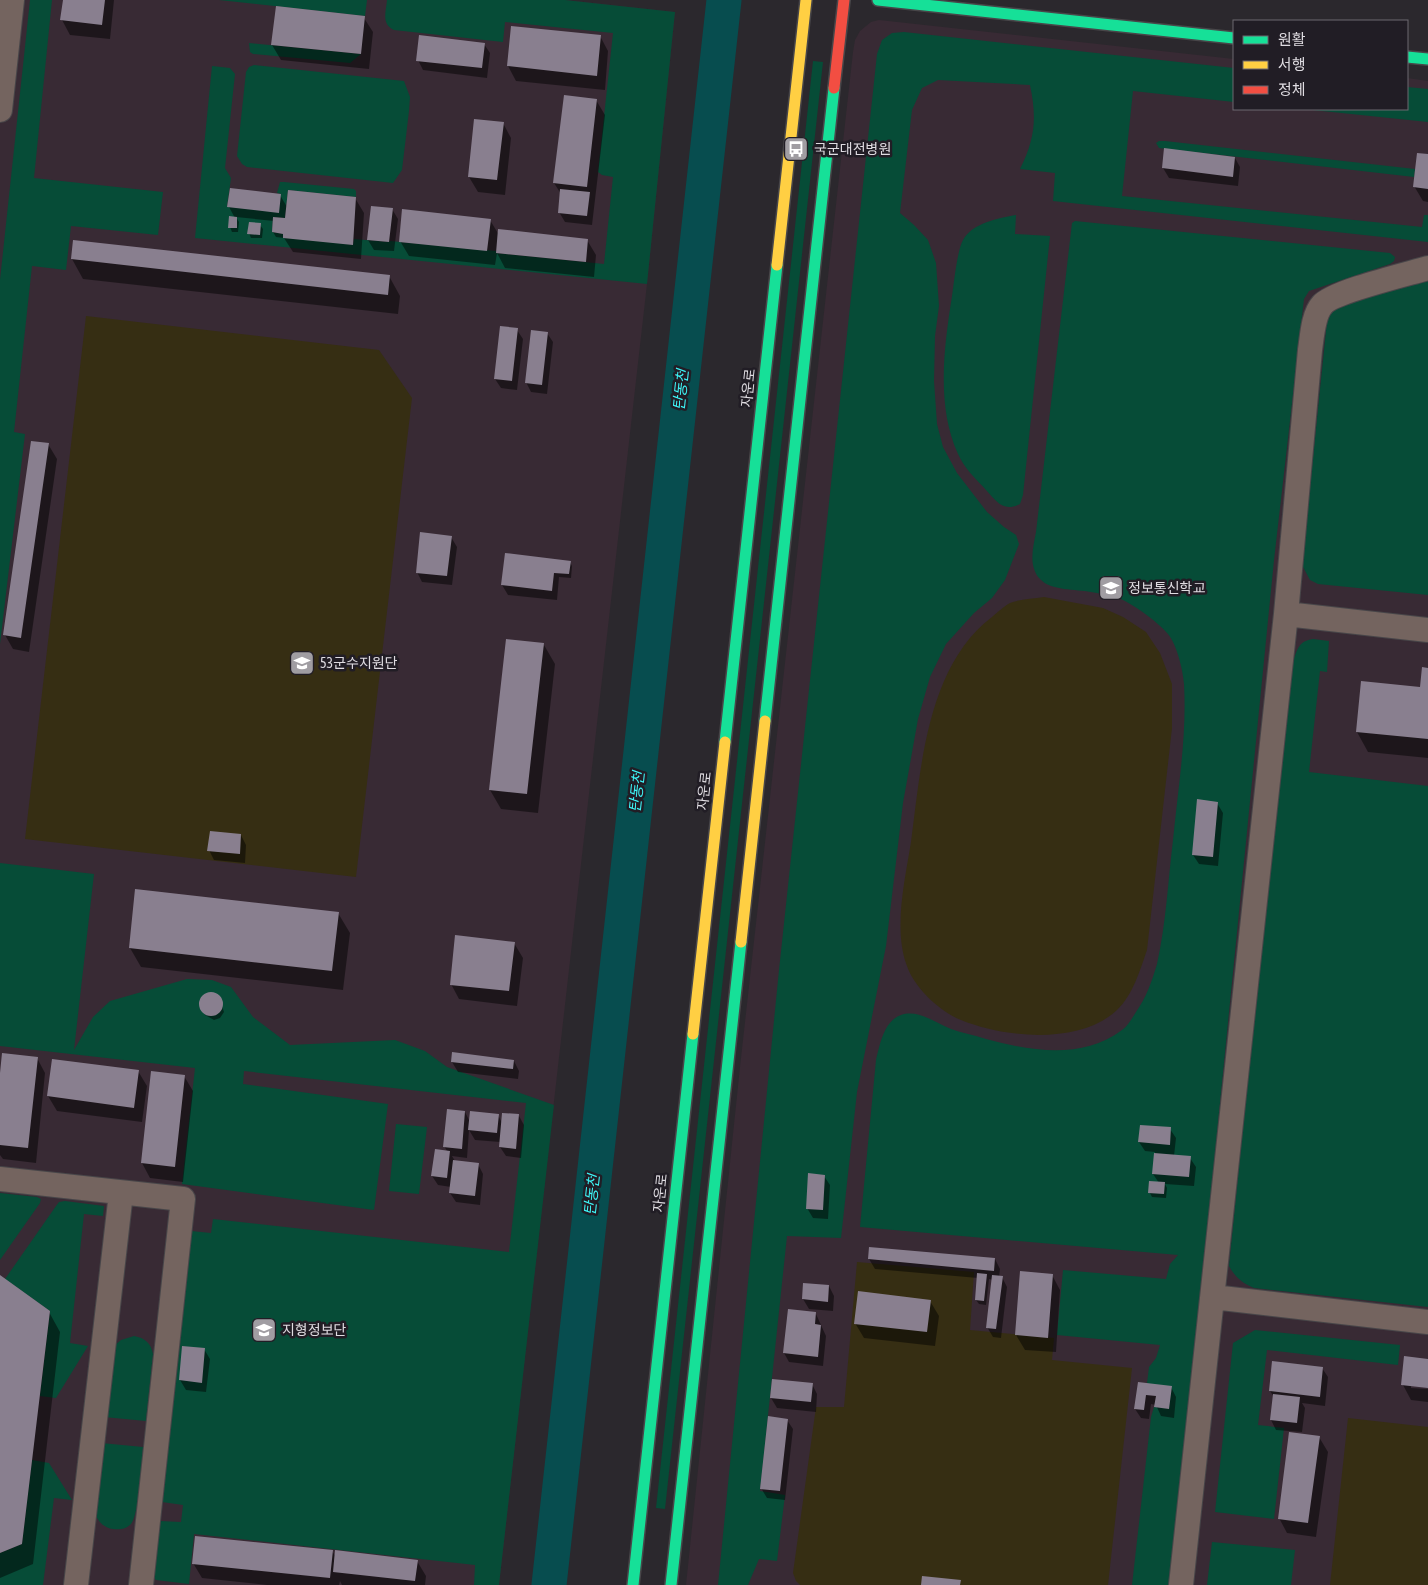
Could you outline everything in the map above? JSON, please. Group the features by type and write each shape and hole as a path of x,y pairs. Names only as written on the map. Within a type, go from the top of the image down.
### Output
{"street":[{"path":"0,110 12,0"},
{"name":"자운로","path":"633,1585 806,0"},
{"path":"671,1585 844,0"},
{"path":"878,0 1233,38"},
{"path":"1408,57 1428,59"},
{"path":"1180,1585 1213,1297 1286,614 1314,324 1321,305 1335,296 1428,268"},
{"path":"1286,614 1428,630"},
{"path":"0,1178 183,1199 141,1585"},
{"path":"76,1585 121,1193"},
{"path":"1213,1297 1428,1322"}],"shaded area":[{"name":"53군수지원단","path":"0,0 565,0 675,12 647,284 499,1585 0,1585"},
{"name":"정보통신학교","path":"879,20 1233,59 1233,110 1408,110 1408,78 1428,81 1428,1585 686,1585 740,1067 853,52 855,40 860,31 871,22"}],"green space":[{"path":"30,0 52,0 34,178 163,192 158,235 71,226 66,270 32,266 14,432 25,434 0,644 0,280"},
{"path":"219,0 367,0 365,16"},
{"path":"387,0 565,0 675,12 647,284 195,238 212,66 230,68 235,74 225,168 231,178 227,207 281,194 277,193 280,182 354,189 356,191 356,197 288,190 285,218 273,217 272,232 353,245 354,239 390,241 604,264 613,177 602,175 598,172 613,33 505,22 503,42 394,30 386,21"},
{"path":"904,32 1233,68 1233,102 1133,91 1122,196 1422,227 1424,215 1428,215 1428,242 1053,201 1055,173 1020,169 1032,138 1034,108 1030,85 938,80 922,88 912,110 900,213 928,240 936,263 939,306 935,336 934,381 937,424 943,447 957,473 987,512 1016,535 1019,544 1005,580 992,598 974,613 946,644 930,677 918,719 903,803 886,946 857,1092 841,1238 787,1236 760,1491 785,1495 777,1561 759,1559 748,1585 718,1585 779,970 877,54 882,40 892,33"},
{"path":"249,43 361,54 350,63 253,54 250,52"},
{"path":"813,61 823,62 665,1509 656,1508"},
{"path":"254,65 404,81 410,97 409,111 402,170 393,183 247,167 242,164 237,156 246,72 249,67"},
{"path":"1408,87 1428,89 1428,122 1313,110 1408,110"},
{"path":"1159,141 1415,169 1414,177 1159,148 1156,143"},
{"path":"1016,215 1015,234 1050,236 1023,495 1020,504 1009,507 1001,504 994,498 970,473 958,454 951,436 947,416 944,376 949,315 957,259 963,240 967,234 979,225"},
{"path":"1075,221 1390,253 1395,257 1394,261 1390,264 1309,291 1304,299 1274,560 1172,1585 1132,1585 1151,1417 1154,1407 1169,1408 1147,1383 1149,1367 1156,1358 1160,1345 1057,1335 1063,1270 1166,1279 1170,1264 1178,1255 860,1227 876,1060 879,1047 890,1022 901,1015 914,1014 955,1030 1021,1047 1056,1050 1090,1046 1107,1039 1128,1024 1146,995 1157,964 1165,918 1183,742 1185,704 1184,684 1179,658 1168,634 1136,608 1113,596 1050,586 1036,574 1033,563 1072,223"},
{"path":"1428,281 1428,595 1318,584 1310,580 1302,565 1327,321 1335,307 1342,304"},
{"path":"1313,639 1329,641 1327,672 1320,671 1309,772 1428,786 1428,1307 1254,1288 1239,1279 1229,1266 1274,814 1293,661 1302,643"},
{"path":"0,863 94,874 74,1050 93,1017 110,1001 187,979 212,980 231,987 253,1017 290,1045 395,1040 425,1051 447,1067 554,1105 499,1585 474,1585 475,1565 194,1534 189,1584 156,1580 153,1577 160,1521 181,1522 183,1505 162,1502 191,1231 211,1233 213,1219 509,1252 526,1103 244,1071 243,1084 388,1104 374,1210 182,1184 195,1068 0,1046"},
{"path":"396,1124 427,1127 419,1194 389,1191"},
{"path":"0,1193 41,1199 0,1260"},
{"path":"65,1201 104,1206 103,1216 84,1214 70,1343 88,1346 56,1398 40,1396 50,1311 5,1279 59,1202"},
{"path":"1255,1330 1400,1345 1398,1365 1267,1350 1258,1425 1284,1428 1274,1519 1215,1512 1233,1343"},
{"path":"134,1336 147,1342 153,1354 146,1421 104,1417 115,1345 121,1340"},
{"path":"101,1443 143,1447 140,1488 134,1519 131,1524 122,1529 106,1527 94,1511"},
{"path":"32,1460 49,1463 72,1500 54,1498 43,1585 0,1585 0,1553 22,1544"},
{"path":"1212,1542 1295,1550 1291,1585 1207,1585"}],"sand":[{"path":"86,316 379,350 412,398 356,877 25,839"},
{"path":"1044,597 1103,608 1123,617 1146,632 1160,653 1172,684 1172,728 1147,950 1135,982 1123,1004 1101,1021 1083,1029 1042,1035 999,1031 979,1026 953,1016 929,998 915,982 907,966 901,936 901,904 924,751 940,690 953,662 970,638 1010,603"},
{"path":"857,1262 974,1272 970,1330 1054,1338 1052,1360 1132,1368 1108,1585 800,1585 796,1581 793,1573 816,1407 844,1407"},
{"path":"1348,1418 1428,1427 1428,1585 1330,1585"}],"building":[{"path":"63,0 105,0 102,25 60,20"},
{"path":"276,6 365,16 361,54 271,45"},
{"path":"511,26 601,35 597,76 507,66"},
{"path":"419,35 485,43 482,68 416,61"},
{"path":"564,95 597,99 587,187 553,183"},
{"path":"474,119 504,122 497,180 468,177"},
{"path":"1164,148 1235,157 1233,177 1162,168"},
{"path":"1417,153 1428,154 1428,189 1413,187"},
{"path":"230,188 281,194 279,213 227,207"},
{"path":"560,189 590,192 587,216 558,213"},
{"path":"288,190 356,197 353,245 283,238 283,234 272,232 273,217 285,218"},
{"path":"371,206 393,208 389,242 367,240"},
{"path":"402,209 491,219 487,251 399,242"},
{"path":"229,216 237,217 237,228 228,228"},
{"path":"249,222 261,223 260,235 247,234"},
{"path":"498,229 588,239 586,262 496,253"},
{"path":"73,240 390,275 388,295 71,259"},
{"path":"500,326 518,328 512,381 494,379"},
{"path":"531,330 548,332 542,385 525,383"},
{"path":"31,441 49,443 21,638 3,635"},
{"path":"420,532 452,536 447,576 416,573"},
{"path":"505,553 571,561 569,574 554,573 552,591 501,585"},
{"path":"506,639 544,643 527,794 489,790"},
{"path":"1422,667 1428,668 1428,739 1356,732 1361,681 1420,687"},
{"path":"1197,799 1218,802 1213,857 1192,855"},
{"path":"210,831 241,834 240,854 207,851"},
{"path":"135,889 339,912 332,971 129,948"},
{"path":"455,935 515,942 509,991 450,985"},
{"path":"211,992 219,996 223,1004 219,1012 211,1016 203,1012 199,1004 203,996"},
{"path":"452,1052 514,1060 513,1069 451,1062"},
{"path":"2,1053 38,1057 28,1148 0,1145 0,1073"},
{"path":"52,1059 139,1070 134,1108 47,1096"},
{"path":"151,1071 185,1075 175,1167 141,1163"},
{"path":"447,1109 465,1111 462,1149 443,1147"},
{"path":"470,1111 499,1114 497,1133 468,1130"},
{"path":"502,1113 519,1114 516,1149 499,1147"},
{"path":"1140,1125 1171,1127 1170,1145 1138,1142"},
{"path":"435,1149 450,1151 447,1178 431,1176"},
{"path":"1154,1153 1191,1156 1189,1177 1152,1174"},
{"path":"453,1160 479,1163 475,1196 449,1193"},
{"path":"808,1173 825,1175 823,1210 806,1209"},
{"path":"1149,1181 1165,1182 1164,1194 1148,1193"},
{"path":"869,1247 995,1258 994,1271 868,1259"},
{"path":"1020,1271 1053,1274 1048,1338 1015,1335"},
{"path":"977,1273 987,1274 984,1301 975,1300"},
{"path":"0,1275 50,1311 22,1544 0,1553"},
{"path":"992,1275 1003,1276 996,1329 986,1328"},
{"path":"803,1283 829,1285 828,1302 802,1299"},
{"path":"858,1291 931,1300 927,1332 854,1324"},
{"path":"788,1309 816,1312 815,1324 821,1325 818,1357 783,1353"},
{"path":"182,1346 205,1348 202,1383 179,1380"},
{"path":"1404,1356 1428,1359 1428,1388 1401,1385"},
{"path":"1272,1361 1323,1367 1320,1397 1269,1391"},
{"path":"772,1379 813,1383 811,1402 770,1398"},
{"path":"1138,1382 1172,1386 1169,1409 1154,1407 1156,1396 1146,1395 1144,1410 1134,1409"},
{"path":"1273,1394 1300,1397 1297,1423 1270,1420"},
{"path":"768,1416 788,1419 780,1491 760,1489"},
{"path":"1289,1432 1320,1436 1308,1523 1278,1519"},
{"path":"195,1536 333,1550 330,1578 192,1564"},
{"path":"335,1550 418,1560 415,1581 333,1572"},
{"path":"922,1576 961,1580 960,1585 921,1585"}],"waterway":[{"name":"탄동천","path":"549,1585 724,0"}],"traffic: fast":[{"path":"878,0 1233,38"},
{"path":"1408,57 1428,59"},
{"path":"765,721 834,88"},
{"path":"725,742 777,265"},
{"path":"671,1585 741,942"},
{"path":"633,1585 693,1034"}],"traffic: slow":[{"path":"777,265 806,0"},
{"path":"741,942 765,721"},
{"path":"693,1034 725,742"}],"traffic: jam":[{"path":"834,88 844,0"}],"place":[{"name":"국군대전병원","path":"796,149"},
{"name":"정보통신학교","path":"1111,588"},
{"name":"53군수지원단","path":"302,663"},
{"name":"지형정보단","path":"264,1330"}]}
